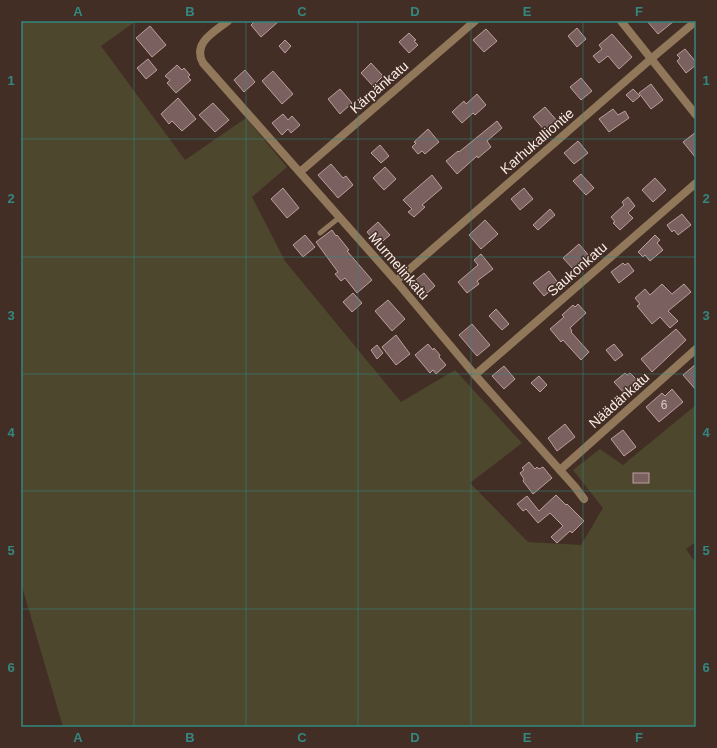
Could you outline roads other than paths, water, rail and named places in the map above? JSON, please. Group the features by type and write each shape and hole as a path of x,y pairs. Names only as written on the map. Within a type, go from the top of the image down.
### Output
{"street":[{"name":"Murmelinkatu","path":"228,21 202,42 199,50 199,56 203,63 396,281 475,375 584,499"},
{"name":"Kärpänkatu","path":"300,172 475,21"},
{"path":"621,21 696,115"},
{"name":"Karhukalliontie","path":"396,281 696,21"},
{"name":"Saukonkatu","path":"475,375 696,183"},
{"name":"Näädänkatu","path":"560,470 696,349"}],"lane":[{"path":"320,233 340,217"}]}
